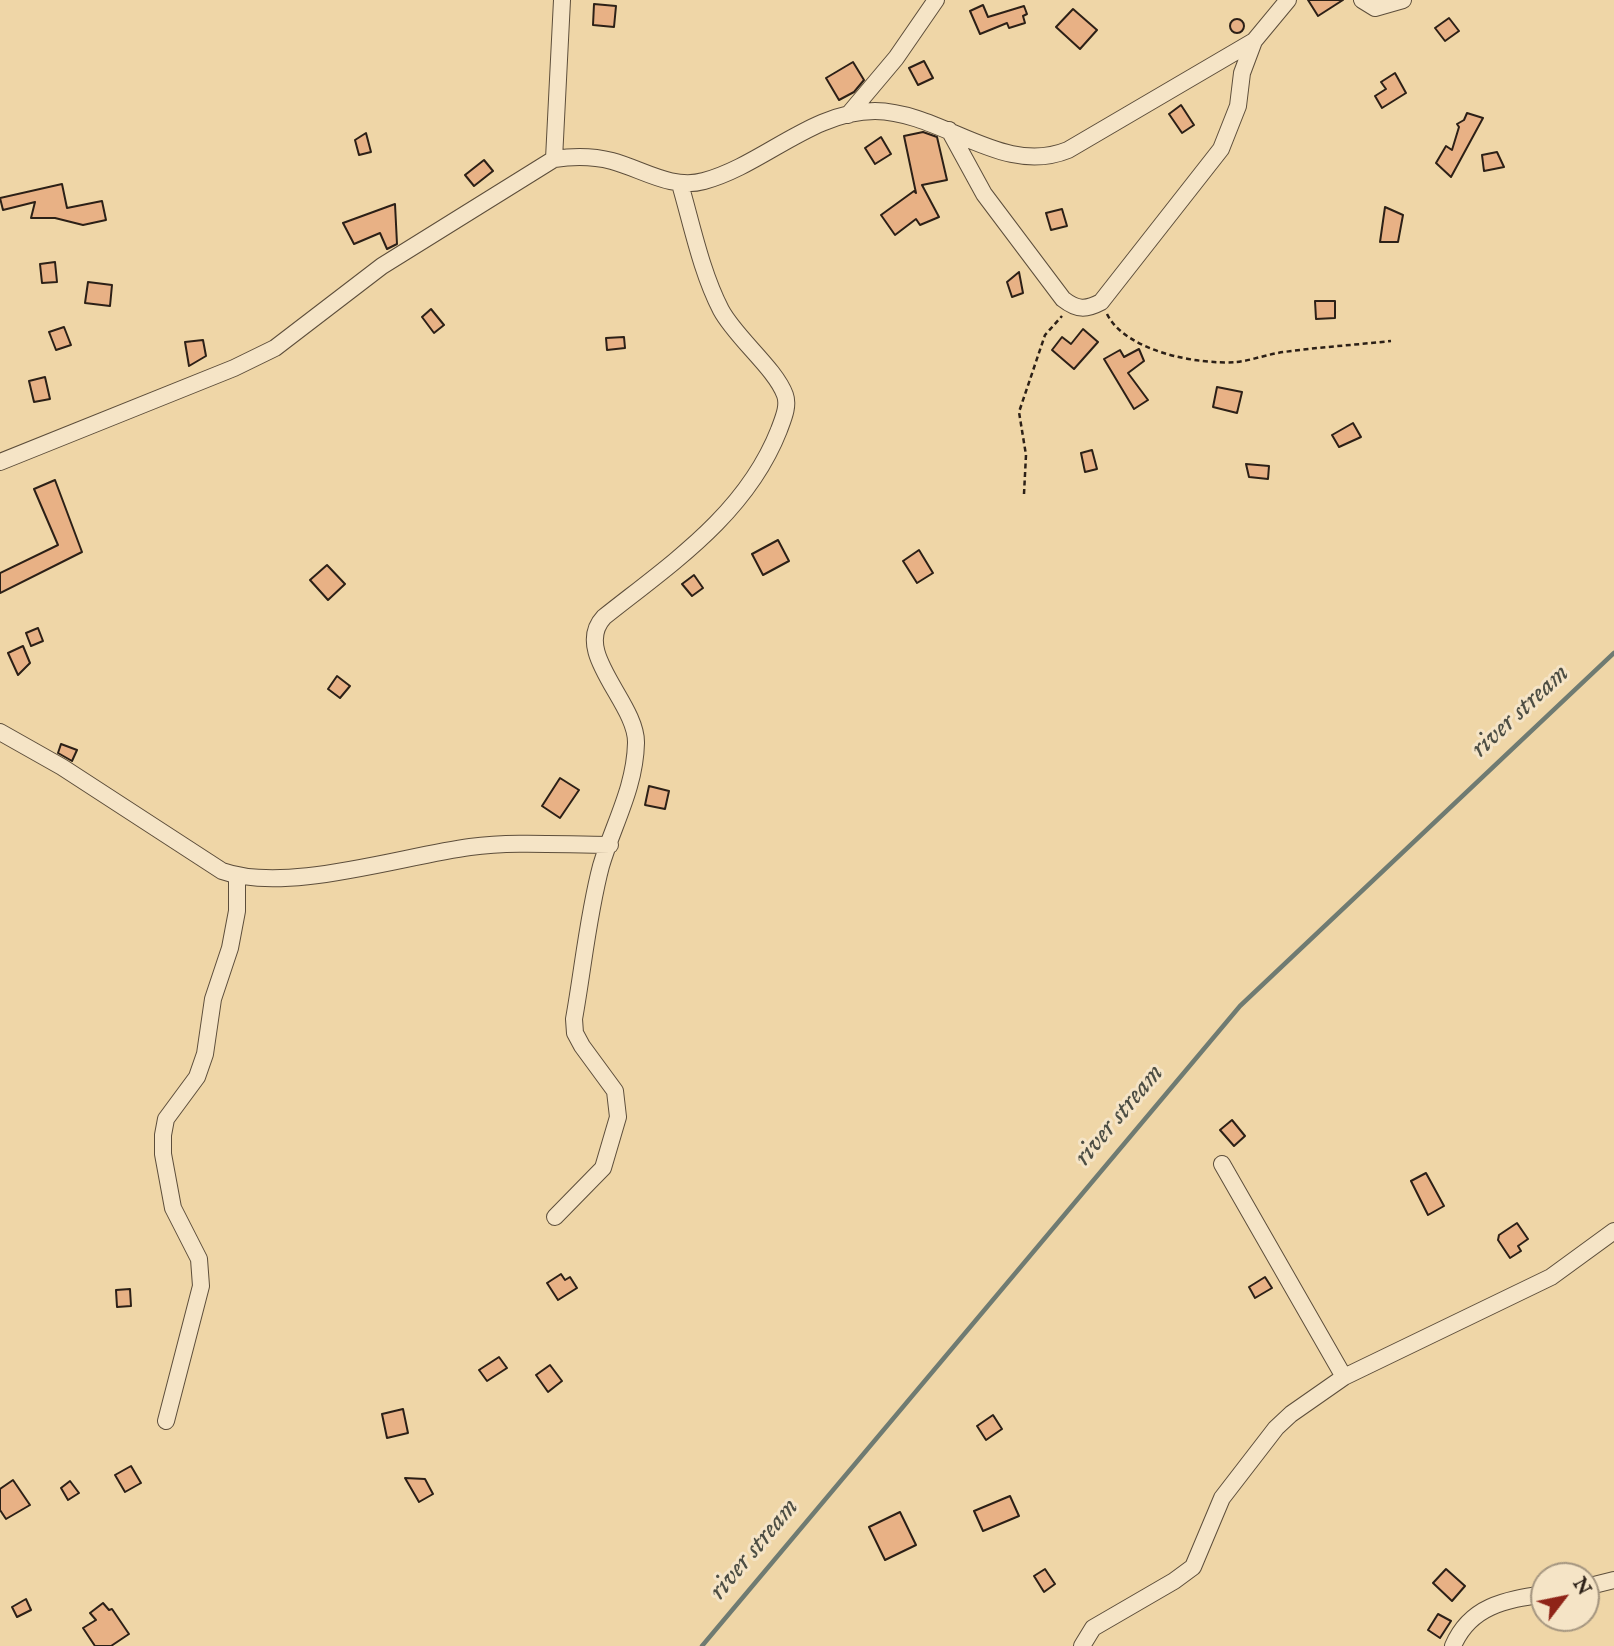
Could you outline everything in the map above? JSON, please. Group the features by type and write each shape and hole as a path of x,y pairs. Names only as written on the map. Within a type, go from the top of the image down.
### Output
{"street":[{"path":"554,159 562,0"},
{"path":"848,115 896,58 936,0"},
{"path":"949,130 984,194 1063,299 1072,307 1091,307 1101,302 1222,149 1238,106 1238,86 1254,41 1288,0"},
{"path":"1362,0 1375,8 1403,0"},
{"path":"0,462 234,368 275,348 382,266 554,159 588,157 612,161 681,184 704,182 816,126 848,115 874,111 903,115 1012,155 1049,158 1254,41"},
{"path":"555,1217 599,1176 618,1117 615,1091 582,1046 575,1033 574,1019 601,867 630,787 636,733 594,649 594,634 604,617 708,534 726,514 766,463 785,414 783,391 722,311 704,265 681,184"},
{"path":"0,732 62,767 222,871 237,877 312,875 473,846 610,845"},
{"path":"166,1421 201,1286 199,1259 173,1208 163,1154 163,1135 166,1119 197,1077 205,1054 214,999 233,936 237,911 237,877"},
{"path":"1222,1164 1344,1377"},
{"path":"1082,1646 1094,1628 1194,1567 1212,1520 1238,1474 1291,1413 1344,1377 1551,1276 1614,1231"},
{"path":"1453,1646 1464,1626 1490,1605 1530,1597"}],"path":[{"path":"1101,302 1111,321 1129,337 1189,360 1238,362 1282,352 1391,341"},
{"path":"1024,494 1026,455 1019,412 1045,335 1072,307"}],"building":[{"path":"1308,0 1343,0 1318,16"},
{"path":"594,4 616,6 614,27 593,25"},
{"path":"983,5 988,17 1024,6 1027,14 1023,16 1025,23 1009,28 1007,23 980,34 970,11"},
{"path":"1073,9 1097,30 1080,49 1056,27"},
{"path":"1449,18 1459,31 1445,41 1435,28"},
{"path":"1234,19 1240,19 1244,26 1240,33 1234,33 1230,29 1230,23"},
{"path":"924,61 933,78 918,85 909,68"},
{"path":"853,62 864,80 854,92 839,100 826,78"},
{"path":"1395,73 1406,93 1382,108 1375,96 1386,89 1381,82"},
{"path":"1181,105 1194,125 1182,133 1169,114"},
{"path":"1467,113 1483,118 1451,177 1436,163 1446,146 1452,150 1459,127 1457,124 1464,120"},
{"path":"923,132 937,137 947,180 922,185 939,217 920,225 916,219 895,235 881,215 914,191 916,193 904,136"},
{"path":"366,133 371,152 359,155 355,140"},
{"path":"881,137 891,154 875,164 865,148"},
{"path":"1497,152 1504,167 1484,171 1482,155"},
{"path":"484,160 493,171 474,186 465,175"},
{"path":"62,184 67,208 102,201 106,220 83,225 55,218 31,218 35,202 3,210 0,198"},
{"path":"395,204 397,244 387,249 380,233 354,244 343,223"},
{"path":"1385,207 1403,215 1398,242 1380,242"},
{"path":"1062,209 1067,226 1051,230 1046,213"},
{"path":"55,262 57,282 42,283 40,264"},
{"path":"1019,272 1023,293 1012,297 1007,282"},
{"path":"88,282 112,285 110,306 85,303"},
{"path":"1315,301 1335,301 1335,318 1316,319"},
{"path":"431,309 444,325 434,333 422,317"},
{"path":"64,327 71,345 56,350 49,332"},
{"path":"1083,329 1098,342 1074,369 1052,350 1062,337 1071,344"},
{"path":"624,337 625,348 607,350 606,338"},
{"path":"203,340 206,356 189,366 185,342"},
{"path":"1139,349 1144,361 1128,373 1148,400 1134,409 1104,359 1120,350 1124,357"},
{"path":"45,377 50,399 34,402 29,381"},
{"path":"1217,387 1242,392 1237,413 1213,407"},
{"path":"1353,423 1361,437 1339,447 1332,435"},
{"path":"1092,450 1097,469 1085,472 1081,453"},
{"path":"1246,464 1269,466 1268,479 1249,477"},
{"path":"55,480 82,552 0,593 0,573 58,545 34,489"},
{"path":"778,540 789,561 763,575 752,554"},
{"path":"919,550 933,573 917,583 903,561"},
{"path":"327,565 345,584 328,600 310,580"},
{"path":"694,575 703,588 692,596 682,584"},
{"path":"38,628 43,641 31,646 26,633"},
{"path":"23,646 30,663 18,675 8,653"},
{"path":"337,676 350,686 340,698 328,689"},
{"path":"61,744 77,750 72,761 58,753"},
{"path":"560,778 579,790 560,818 542,806"},
{"path":"649,786 669,791 665,809 645,805"},
{"path":"1232,1120 1245,1136 1234,1146 1220,1130"},
{"path":"1426,1173 1444,1206 1428,1215 1411,1181"},
{"path":"1517,1223 1528,1239 1518,1246 1521,1251 1510,1258 1498,1240 1499,1235"},
{"path":"561,1274 565,1280 570,1277 577,1288 558,1300 547,1283"},
{"path":"1265,1277 1272,1288 1255,1298 1249,1287"},
{"path":"130,1289 131,1306 117,1307 116,1290"},
{"path":"499,1357 507,1368 487,1381 479,1370"},
{"path":"550,1365 562,1381 548,1392 536,1375"},
{"path":"403,1409 408,1433 387,1438 382,1414"},
{"path":"993,1415 1002,1429 986,1440 977,1426"},
{"path":"131,1466 141,1483 125,1492 115,1475"},
{"path":"405,1478 425,1479 433,1494 419,1502"},
{"path":"13,1480 30,1505 6,1519 0,1510 0,1489"},
{"path":"70,1481 79,1493 68,1500 61,1488"},
{"path":"1010,1496 1019,1516 983,1531 974,1511"},
{"path":"900,1512 916,1545 885,1560 869,1527"},
{"path":"1045,1569 1055,1584 1044,1592 1034,1576"},
{"path":"1446,1569 1465,1586 1452,1601 1433,1583"},
{"path":"26,1599 31,1610 17,1617 12,1607"},
{"path":"103,1603 109,1610 112,1609 129,1634 111,1646 95,1646 83,1628 96,1620 90,1613"},
{"path":"1438,1614 1451,1621 1440,1638 1428,1630"}],"waterway":[{"name":"river stream","path":"702,1646 1240,1006 1614,653"}]}
